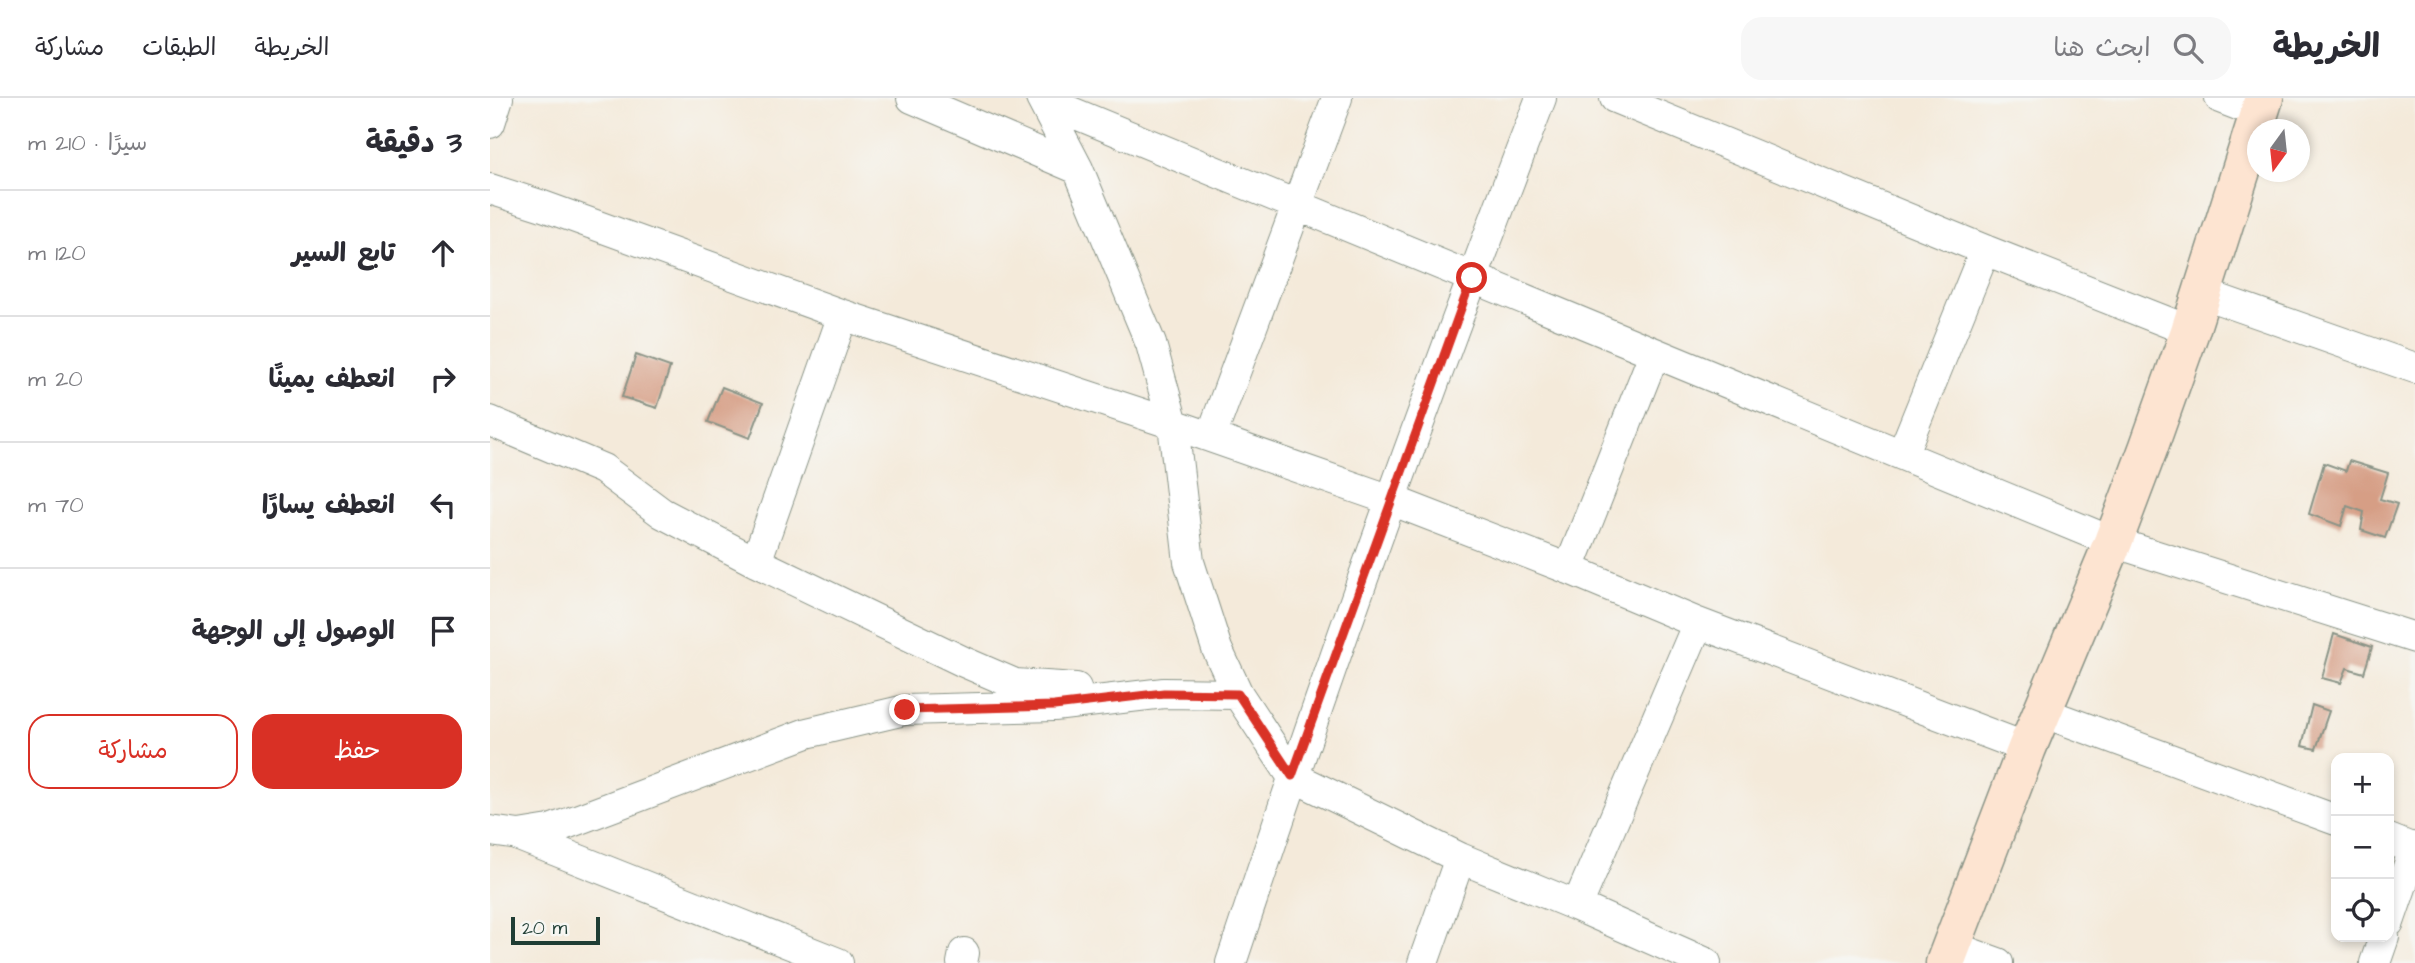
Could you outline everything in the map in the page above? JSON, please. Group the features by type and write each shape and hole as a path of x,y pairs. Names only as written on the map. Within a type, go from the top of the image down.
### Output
{"street":[{"path":"490,123 498,98"},
{"path":"912,98 1077,169"},
{"path":"1211,437 1337,98"},
{"path":"1231,963 1292,776 1472,278 1541,98"},
{"path":"1615,98 2190,331"},
{"path":"1998,963 1948,955 2027,748 2113,542 2190,331 2261,105 2220,98"},
{"path":"1042,99 1077,169 1151,344 1173,424 1189,562 1217,649 1238,694 1292,776 1460,858 1706,963"},
{"path":"1042,99 2113,542 2415,638"},
{"path":"490,189 843,315 1173,424 1391,500 1569,569 1698,623 2027,748"},
{"path":"1902,455 1985,250"},
{"path":"2201,293 2415,368"},
{"path":"756,562 843,315"},
{"path":"1569,569 1654,354"},
{"path":"490,421 603,469 662,513 756,562 1014,684 1164,693 1238,694"},
{"path":"1577,906 1698,623"},
{"path":"504,833 550,831 716,765 807,733 905,710 1054,706 1164,693"},
{"path":"2042,712 2331,818"},
{"path":"504,833 838,963"},
{"path":"2394,841 2415,848 2400,911"},
{"path":"1423,963 1460,858"},
{"path":"2375,963 2382,942"}],"building":[{"path":"636,355 670,367 657,408 622,397"},
{"path":"722,387 763,403 750,438 708,422"},
{"path":"2349,461 2388,473 2380,499 2397,504 2385,538 2361,530 2364,512 2347,506 2341,526 2309,514 2324,463 2346,471"},
{"path":"2334,634 2372,647 2364,673 2347,668 2341,683 2322,678"},
{"path":"2312,705 2329,711 2316,749 2302,746"}],"route":[{"path":"905,710 1054,706 1164,693 1238,694 1292,776 1472,278"}]}
